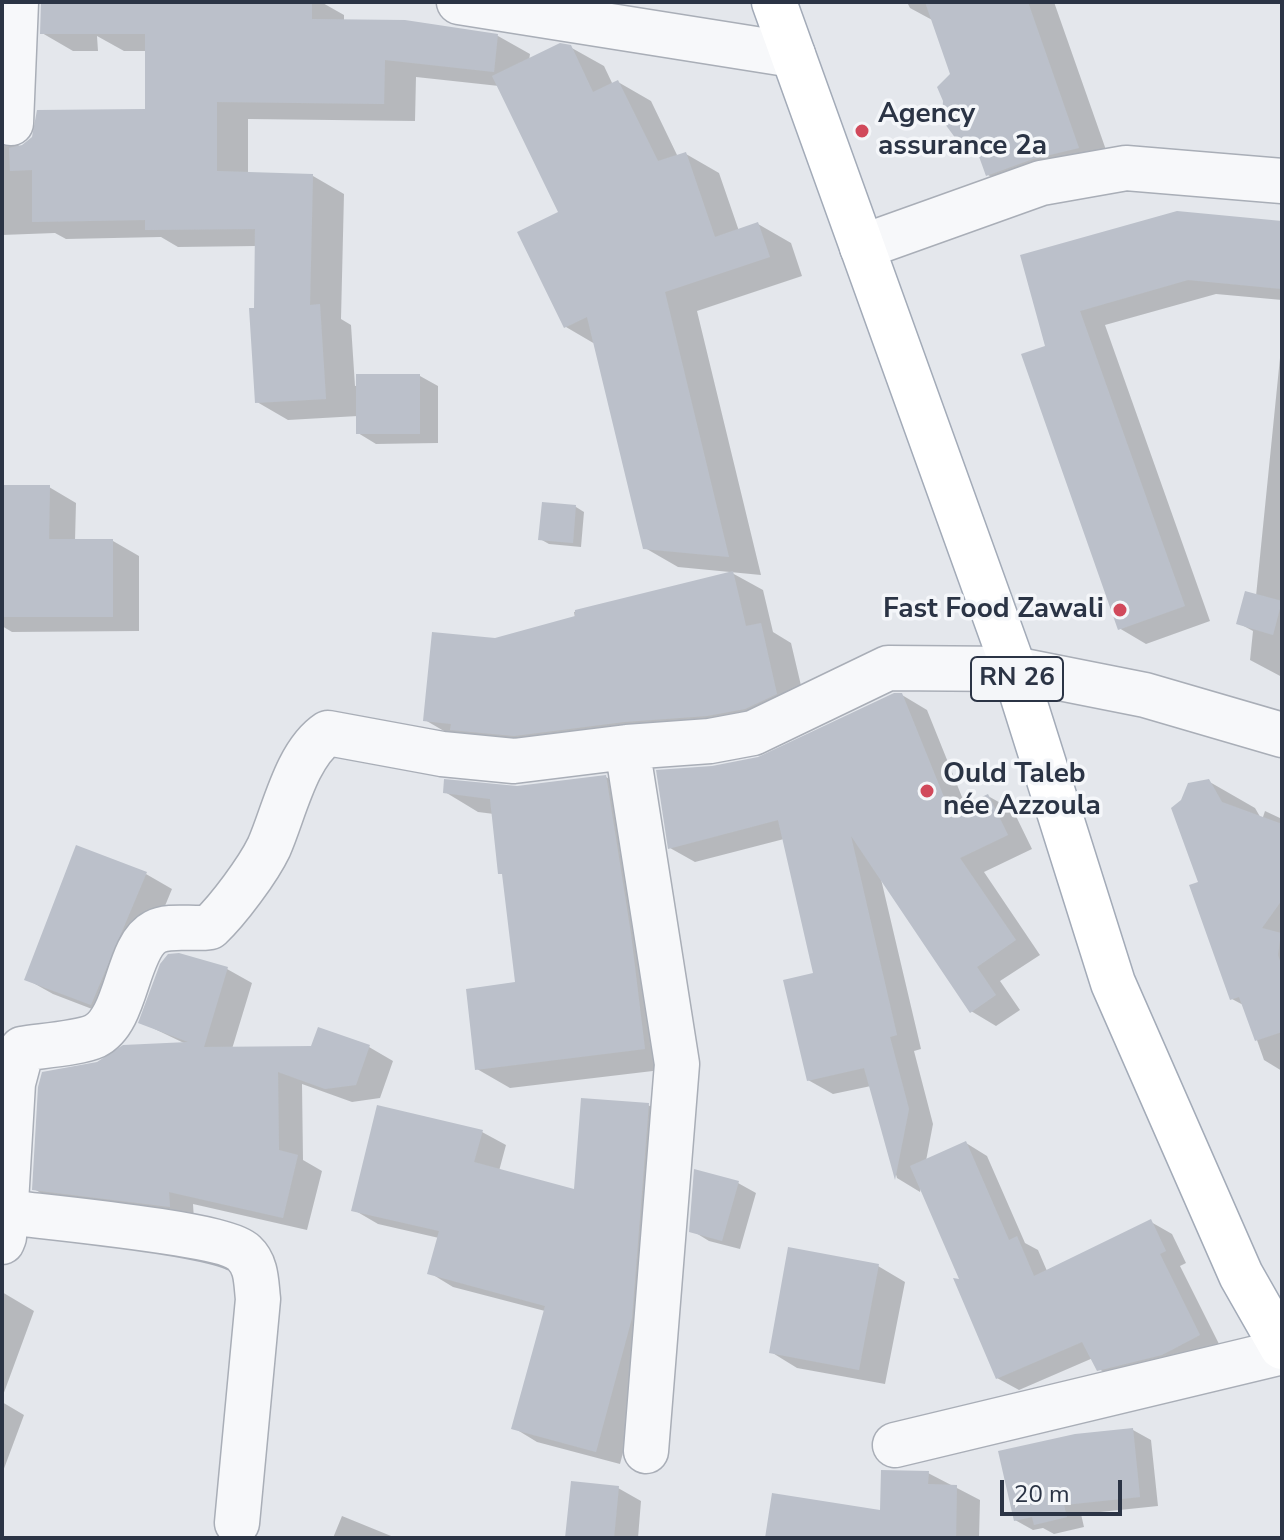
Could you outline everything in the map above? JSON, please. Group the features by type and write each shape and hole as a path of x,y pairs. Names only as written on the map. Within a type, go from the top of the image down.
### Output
{"main road":[{"name":"RN 26","path":"774,2 1014,669 1113,983 1241,1275 1282,1349"}],"street":[{"path":"11,123 16,2"},
{"path":"459,2 793,55"},
{"path":"862,247 1041,183 1126,168 1282,181"},
{"path":"237,1523 258,1299 254,1268 242,1251 208,1239 4,1227 13,1083 22,1049 94,1036 110,1024 142,946 151,934 163,929 210,927 221,917 267,851 305,758 318,740 328,733 338,734 442,754 514,761 627,747 710,741 753,733 888,668 1014,669 1145,695 1282,735"},
{"path":"627,747 677,1064 646,1451"},
{"path":"895,1445 1282,1349"}],"building":[{"path":"41,2 312,2 312,19 405,20 498,34 494,72 385,60 384,104 217,102 217,171 313,174 310,305 320,304 326,399 255,403 249,308 254,308 255,229 145,230 145,220 32,222 32,170 10,171 9,148 22,145 32,137 37,110 145,109 145,34 40,34"},
{"path":"925,2 1028,2 1079,148 1033,159 986,176 977,151 962,147 942,120 943,101 937,87 950,74"},
{"path":"560,43 571,45 593,92 618,80 658,161 686,152 715,237 758,222 770,257 665,292 729,557 643,549 587,317 564,328 517,232 558,212 492,76"},
{"path":"1177,211 1282,221 1282,289 1188,280 1080,311 1185,606 1118,630 1021,354 1045,346 1020,255"},
{"path":"356,374 420,374 420,434 356,434"},
{"path":"2,485 50,485 49,539 113,539 113,617 2,617"},
{"path":"542,502 576,505 573,543 538,540"},
{"path":"733,571 746,626 761,623 777,694 745,709 707,716 624,722 514,736 450,730 451,724 423,721 432,632 495,638 575,616 575,610"},
{"path":"1245,591 1282,601 1273,635 1236,624"},
{"path":"894,693 902,693 950,812 988,794 1008,835 960,858 1016,940 977,967 996,995 970,1013 851,836 897,1035 890,1037 909,1109 895,1180 864,1068 807,1081 783,980 813,973 778,820 668,849 656,770 712,766 758,757"},
{"path":"606,775 645,1049 475,1070 466,989 515,982 490,799 443,793 444,779 517,786"},
{"path":"1209,779 1222,802 1282,824 1282,900 1262,928 1281,933 1278,955 1282,967 1282,1032 1255,1041 1239,997 1230,1000 1189,885 1198,882 1171,808 1181,800 1188,783"},
{"path":"76,845 147,872 91,1005 24,980"},
{"path":"179,953 228,967 204,1047 311,1046 318,1027 370,1045 356,1085 325,1089 278,1072 279,1150 298,1155 283,1218 169,1192 170,1207 32,1190 38,1087 42,1072 97,1062 123,1045 188,1042 138,1023 160,964 168,954"},
{"path":"581,1098 649,1103 632,1318 596,1452 511,1429 545,1306 427,1274 439,1231 351,1211 377,1105 483,1130 474,1162 574,1189"},
{"path":"966,1141 1009,1240 1017,1236 1034,1276 1151,1219 1166,1251 1160,1254 1200,1335 1162,1355 1097,1371 1082,1342 996,1379 953,1278 959,1279 910,1166"},
{"path":"694,1169 739,1181 722,1241 689,1232"},
{"path":"788,1247 879,1264 859,1370 769,1353"},
{"path":"1133,1428 1140,1497 1064,1505 1067,1517 1034,1525 1032,1517 1014,1521 998,1451 1075,1434"},
{"path":"881,1470 929,1471 928,1484 957,1485 956,1538 765,1538 772,1493 880,1510"},
{"path":"571,1481 619,1486 614,1538 565,1538"}],"place":[{"name":"Agency assurance 2a","path":"862,131"},
{"name":"Fast Food Zawali","path":"1120,610"},
{"name":"Ould Taleb née Azzoula","path":"927,791"}]}
